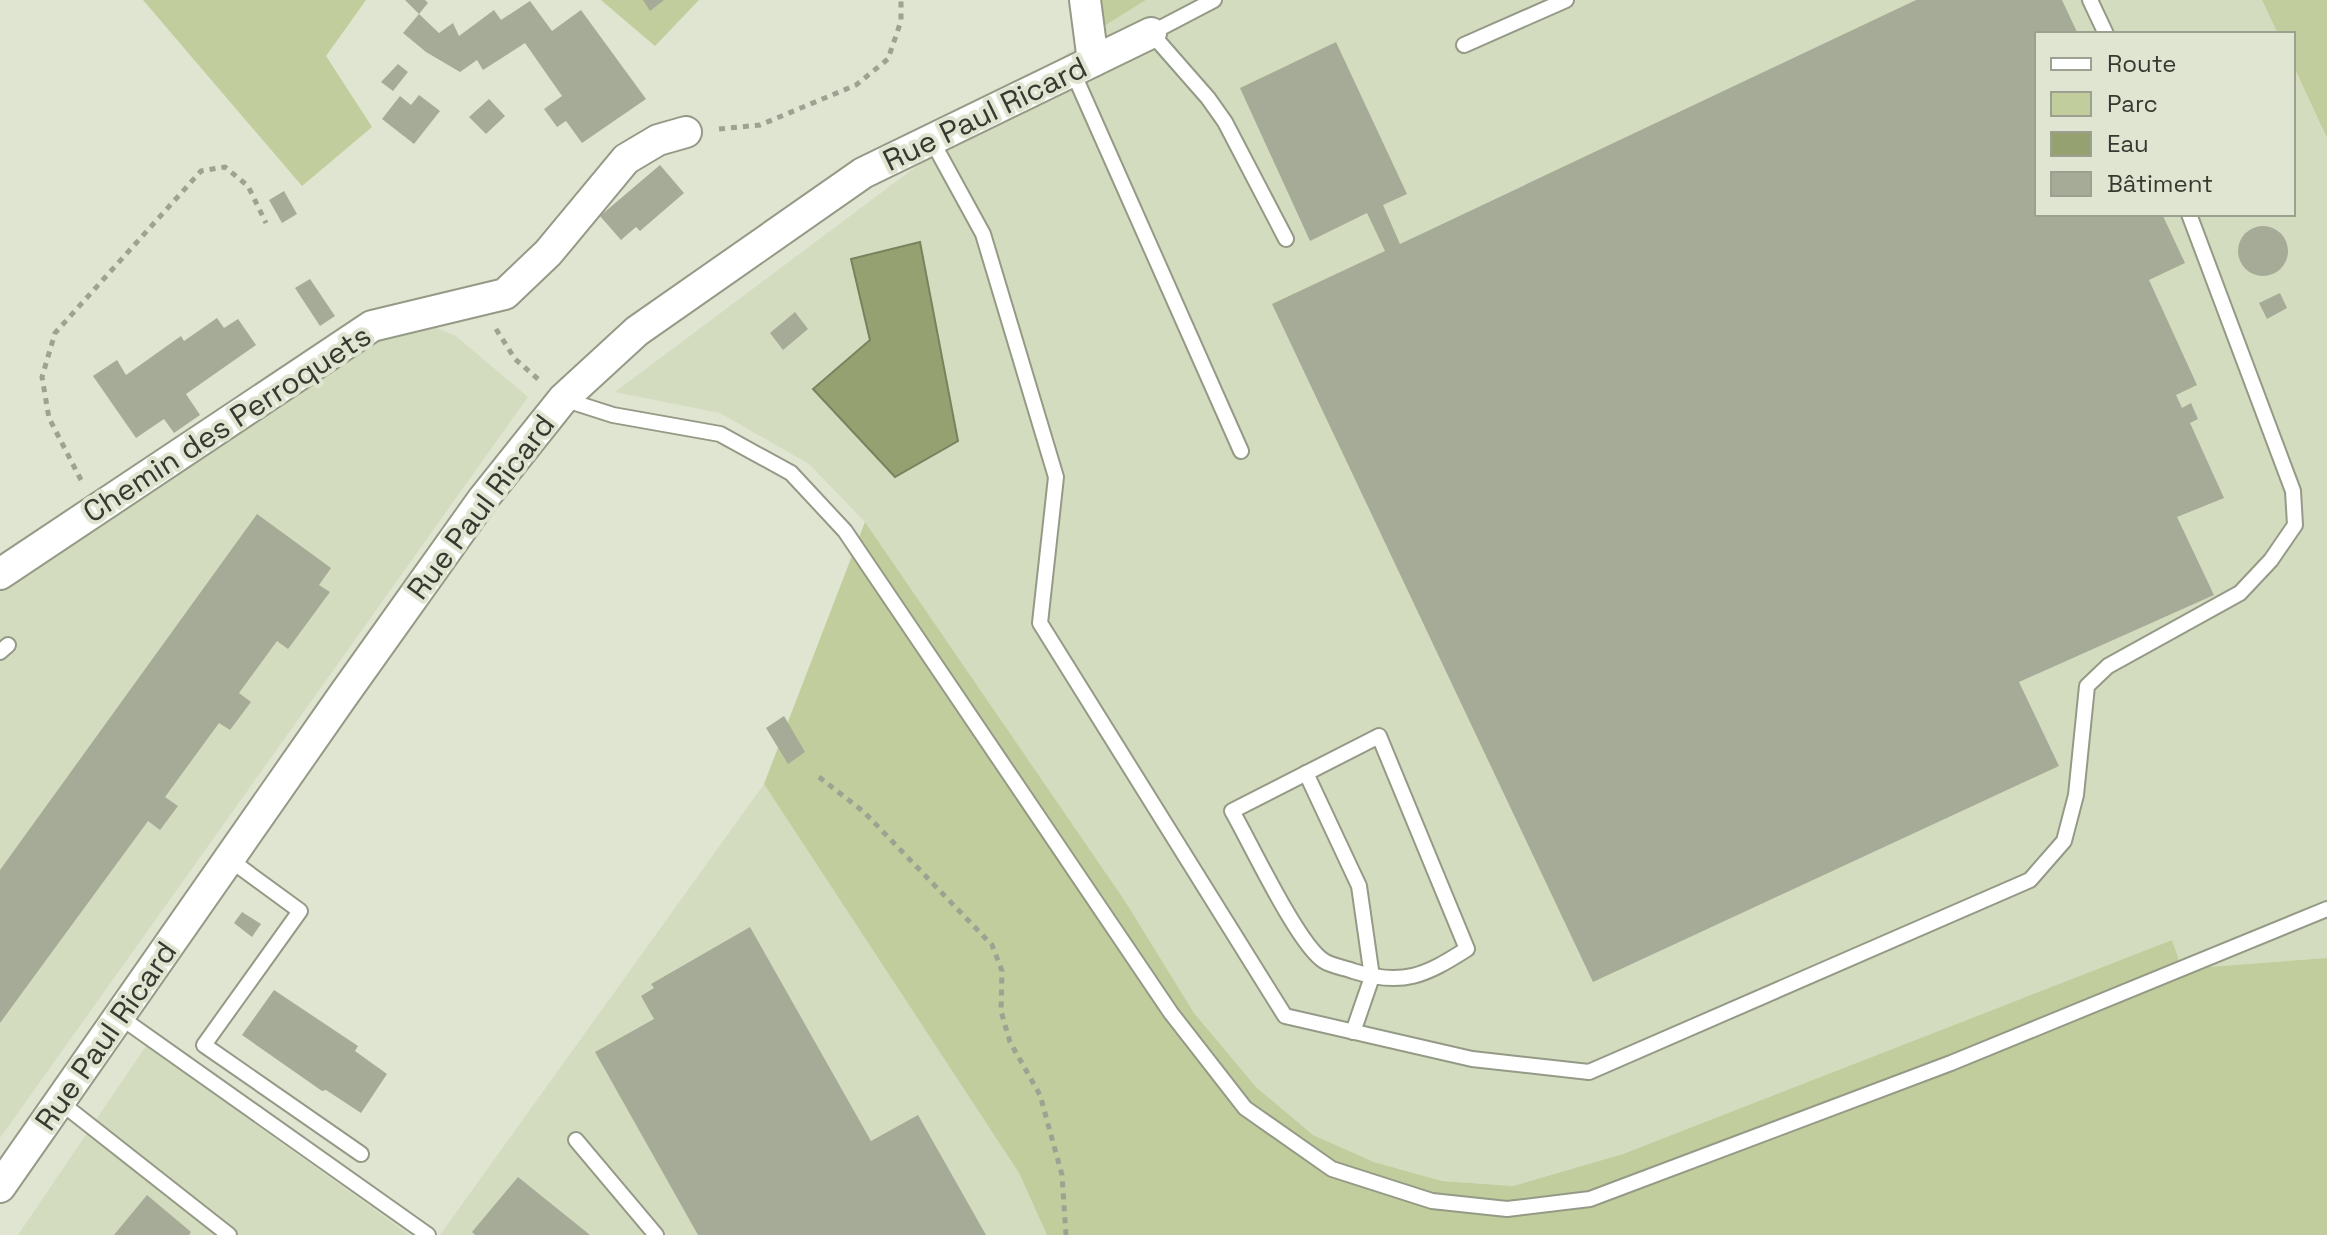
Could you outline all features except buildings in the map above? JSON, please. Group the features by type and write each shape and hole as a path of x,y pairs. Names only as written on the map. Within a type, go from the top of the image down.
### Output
{"street":[{"path":"1083,66 1085,0"},
{"name":"Rue Paul Ricard","path":"0,1187 483,499 563,399 637,331 863,173 1151,33"},
{"name":"Chemin des Perroquets","path":"0,574 372,326 505,294 548,253 626,159 658,140 686,132"}],"lane":[{"path":"1214,0 1151,33 1225,122 1286,239"},
{"path":"1464,45 1566,0"},
{"path":"2090,0 2105,32"},
{"path":"1083,66 1241,451"},
{"path":"931,139 983,234 1056,477 1040,623 1285,1016 1472,1059 1589,1072 2030,880 2064,841 2076,795 2087,686 2108,666 2240,593 2271,560 2295,525 2293,491 2190,216"},
{"path":"563,399 613,415 720,434 791,473 845,531 1171,1013 1245,1108 1332,1169 1432,1201 1507,1209 1590,1199 1951,1063 2327,909"},
{"path":"1379,736 1467,949 1440,966 1411,978 1372,977 1324,961 1302,939 1232,811 1379,736"},
{"path":"1306,773 1359,886 1372,977 1353,1032"},
{"path":"229,859 300,911 204,1045 361,1154"},
{"path":"120,1017 428,1235"},
{"path":"60,1102 229,1235"},
{"path":"576,1140 656,1235"}],"path":[{"path":"686,132 760,125 856,85 888,59 901,21 901,0"},
{"path":"96,510 49,418 42,377 55,333 201,171 225,167 248,186 266,223"},
{"path":"478,301 515,359 563,399"},
{"path":"819,777 864,812 992,945 1002,971 1001,1011 1010,1042 1040,1095 1062,1175 1066,1235"}],"shaded area":[{"path":"1146,0 2262,0 2277,32 2035,32 2035,216 2295,216 2295,69 2327,138 2327,958 2182,969 2172,940 1623,1154 1513,1186 1442,1181 1374,1162 1313,1135 1256,1087 1194,1013 1125,901 865,522 809,464 720,413 615,392 1104,26"},
{"path":"415,319 456,336 528,397 0,1138 0,587 376,336"},
{"path":"764,784 1019,1173 1047,1235 440,1235"},
{"path":"146,1046 410,1235 18,1235"}],"green space":[{"path":"143,0 366,0 326,56 372,127 302,186"},
{"path":"601,0 699,0 655,46"},
{"path":"1099,0 1146,0 1104,26"},
{"path":"2262,0 2327,0 2327,138 2295,69 2295,32 2277,32"},
{"path":"865,522 1125,901 1194,1013 1256,1087 1313,1135 1374,1162 1442,1181 1513,1186 1623,1154 2172,940 2182,969 2327,958 2327,1235 1047,1235 1019,1173 764,784"}],"water":[{"path":"920,242 958,441 895,477 813,389 870,340 851,259"}]}
